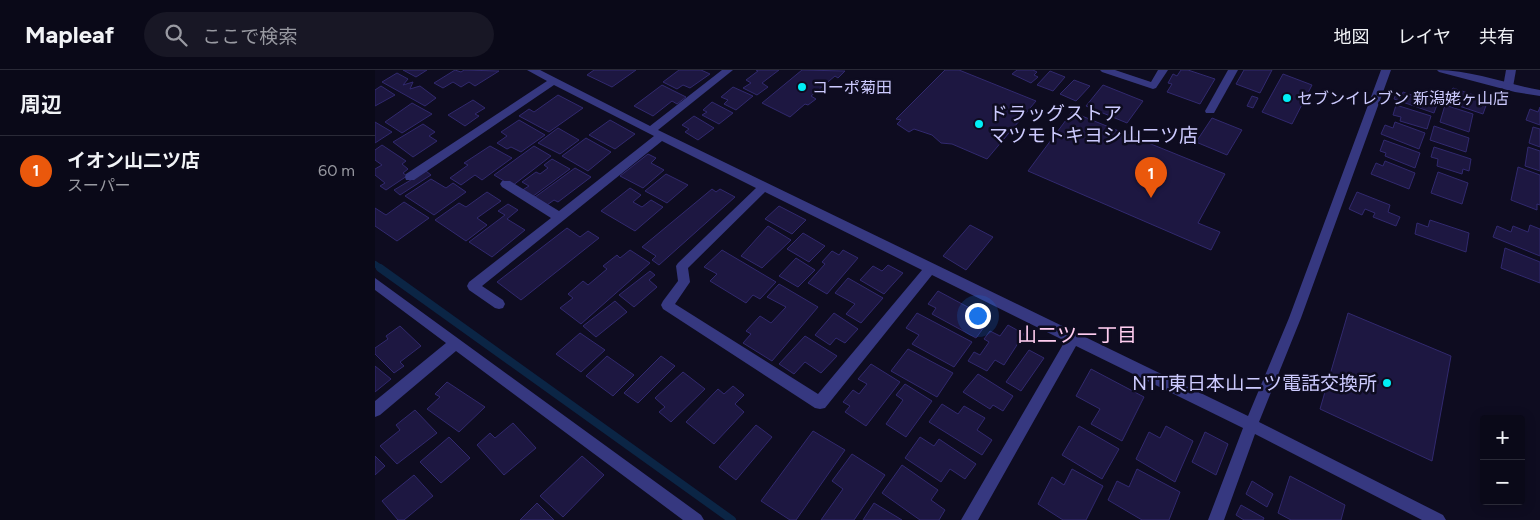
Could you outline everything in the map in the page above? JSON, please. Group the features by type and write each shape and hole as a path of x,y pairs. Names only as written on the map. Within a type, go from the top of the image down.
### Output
{"street":[{"path":"532,70 764,187 1251,425 1438,520"},
{"path":"499,304 473,286 559,217 729,70"},
{"path":"1105,70 1153,86 1163,70"},
{"path":"1210,111 1233,70"},
{"path":"1216,520 1251,425 1295,318 1386,70"},
{"path":"1442,70 1540,93"},
{"path":"1508,87 1511,70"},
{"path":"409,177 554,81"},
{"path":"506,184 559,217"},
{"path":"764,187 682,266 684,282 667,305 820,403 931,268"},
{"path":"375,283 696,520"},
{"path":"969,520 1075,338"},
{"path":"375,410 456,343"}],"building":[{"path":"403,70 427,70 416,77"},
{"path":"455,70 461,72 464,70 499,71 475,86 469,82 461,87 453,82 443,88 434,83"},
{"path":"594,70 636,70 612,87 587,75"},
{"path":"679,70 701,70 710,74 690,88 683,85 677,89 663,82"},
{"path":"756,70 779,70 762,83 768,87 757,95 743,88 751,83 746,80 758,71"},
{"name":"コーポ菊田","path":"802,70 845,71 838,78 835,76 811,96 816,99 808,105 805,104 790,117 762,103"},
{"path":"945,70 959,70 1036,101 987,159 952,144 941,143 932,135 914,129 909,132 897,124 901,120 896,119"},
{"path":"1017,70 1033,70 1037,72 1034,75 1038,77 1031,83 1012,74"},
{"path":"1181,70 1188,70 1215,79 1200,104 1167,92 1172,84 1168,83 1173,74 1177,76"},
{"path":"1244,70 1272,70 1260,93 1236,84"},
{"path":"1050,71 1065,77 1053,91 1037,85"},
{"path":"397,73 408,79 403,85 413,82 410,89 420,86 436,98 425,106 382,82"},
{"name":"セブンイレブン 新潟姥ヶ山店","path":"1283,74 1312,85 1292,124 1262,112"},
{"path":"1074,80 1090,86 1076,101 1060,94"},
{"path":"662,85 686,97 677,104 672,101 653,116 634,106"},
{"path":"1103,85 1143,101 1127,123 1086,106"},
{"path":"381,86 395,95 375,106 375,90"},
{"path":"733,87 753,96 736,110 724,104 728,100 721,97"},
{"path":"1453,88 1488,100 1483,114 1447,102"},
{"path":"1403,92 1417,97 1419,92 1439,99 1434,113 1394,99 1396,94 1402,96"},
{"path":"558,95 583,108 549,132 519,116 529,109 534,112"},
{"path":"1252,96 1258,98 1253,108 1247,106"},
{"path":"473,100 485,108 475,114 479,116 465,126 448,115"},
{"path":"712,102 733,113 719,124 702,115 707,112 703,110"},
{"path":"412,103 432,114 402,133 385,122"},
{"path":"1396,105 1431,116 1427,129 1400,121 1401,117 1393,115"},
{"path":"1445,105 1473,114 1469,132 1440,122"},
{"path":"1540,107 1540,125 1526,120 1530,109 1538,112"},
{"path":"1072,112 1225,174 1198,223 1220,232 1211,250 1028,171"},
{"path":"694,116 714,128 698,140 685,132 689,129 682,125"},
{"path":"1212,118 1242,130 1227,155 1196,142"},
{"path":"519,120 545,135 521,152 511,147 507,149 497,143 507,136 501,132"},
{"path":"610,120 635,134 615,149 589,135"},
{"path":"375,122 392,132 375,143"},
{"path":"1395,122 1425,133 1419,149 1381,134 1385,125 1393,128"},
{"path":"423,124 435,132 429,136 437,141 413,157 393,142"},
{"path":"1434,126 1469,138 1466,152 1430,140"},
{"path":"1533,127 1540,129 1540,147 1529,143"},
{"path":"558,128 579,140 560,154 538,143"},
{"path":"586,138 611,152 588,171 562,156"},
{"path":"1384,140 1420,153 1415,168 1385,156 1386,153 1380,151"},
{"path":"382,145 406,161 402,164 408,169 403,173 407,176 386,190 380,186 385,183 375,175 375,169 382,165 375,160 375,150"},
{"path":"490,146 512,158 482,180 475,175 461,185 450,178 468,165 464,163"},
{"path":"534,146 551,156 512,186 494,175"},
{"path":"1434,147 1471,159 1469,171 1463,169 1462,174 1437,166 1438,159 1431,157"},
{"path":"1528,147 1540,151 1540,171 1525,166"},
{"path":"648,154 656,158 651,163 664,170 643,188 620,176"},
{"path":"552,159 570,169 532,197 521,191 529,186 522,182 536,172 540,174 548,168 544,165"},
{"path":"1385,161 1415,173 1409,189 1371,174 1376,163 1383,166"},
{"path":"1518,167 1540,175 1540,205 1537,204 1537,210 1511,200"},
{"path":"575,168 591,177 558,202 554,200 547,205 535,197"},
{"path":"426,171 431,175 400,195 394,190"},
{"path":"1438,172 1468,183 1462,204 1431,193"},
{"path":"666,174 688,185 667,203 645,191"},
{"path":"431,179 446,188 453,183 466,192 434,215 405,196"},
{"path":"630,188 641,195 633,202 642,207 651,200 663,207 635,231 601,211"},
{"path":"712,189 716,192 720,189 735,197 659,265 652,260 656,256 642,247"},
{"path":"487,192 501,201 477,218 487,225 466,241 435,220 459,203 466,207"},
{"path":"1357,192 1390,205 1388,212 1400,217 1396,226 1373,217 1375,213 1365,209 1362,215 1349,209"},
{"path":"404,202 429,218 397,241 375,226 375,208 386,215"},
{"path":"508,204 518,210 507,219 525,230 492,257 469,242 505,215 498,211"},
{"path":"779,206 806,220 792,234 765,219"},
{"path":"1430,220 1469,233 1466,252 1415,234 1417,223 1428,227"},
{"path":"970,225 993,237 966,270 943,256"},
{"path":"1530,225 1540,229 1540,256 1493,237 1497,226 1511,232 1513,226 1528,232"},
{"path":"768,226 791,240 762,268 741,256"},
{"path":"567,228 580,237 588,231 599,238 521,300 497,282"},
{"path":"803,233 825,246 809,262 787,249"},
{"path":"1505,248 1540,262 1540,283 1501,268"},
{"path":"630,250 650,263 581,324 560,308 573,298 568,294 583,281 588,285 607,269 603,266 617,255 620,258"},
{"path":"722,250 776,282 760,299 753,295 746,303 710,281 717,274 704,267"},
{"path":"843,250 858,258 827,294 808,283 825,264 822,262 832,251 839,255"},
{"path":"796,258 815,270 798,287 779,276"},
{"path":"888,265 903,273 884,294 860,280 873,266 882,271"},
{"path":"650,271 655,275 649,280 657,287 634,307 619,295"},
{"path":"848,278 883,298 861,323 846,314 855,304 835,293"},
{"path":"779,284 818,307 772,361 743,343 751,334 746,331 760,316 771,323 786,307 767,297"},
{"path":"938,291 990,319 976,338 932,314 936,308 928,304"},
{"path":"615,301 627,312 596,337 583,326"},
{"path":"834,313 858,329 845,343 836,338 830,345 815,335"},
{"path":"917,313 972,342 954,367 912,344 919,335 906,328"},
{"name":"NTT東日本山ニツ電話交換所","path":"1348,313 1451,356 1432,461 1320,409"},
{"path":"1008,325 1024,334 1004,365 995,360 987,371 968,361 974,352 980,355 989,342 984,339 990,331 1000,336"},
{"path":"400,326 421,346 400,362 404,366 394,373 375,354 375,348 388,339 386,336"},
{"path":"580,333 605,350 581,372 556,354"},
{"path":"805,336 837,356 821,373 805,362 794,374 779,364"},
{"path":"908,349 953,373 937,397 891,371"},
{"path":"1029,350 1044,358 1021,391 1006,382"},
{"path":"607,356 634,375 613,396 586,376"},
{"path":"661,356 675,366 638,403 624,393"},
{"path":"871,364 900,382 866,426 845,412 850,406 843,402 853,390 859,394 867,384 858,379"},
{"path":"375,366 391,379 375,392"},
{"path":"1091,369 1144,397 1122,441 1091,424 1100,409 1076,396"},
{"path":"683,372 705,389 671,422 659,412 665,407 655,398"},
{"path":"978,374 1013,396 1003,411 993,405 990,409 963,392"},
{"path":"447,382 485,407 459,432 427,409 440,397 435,394"},
{"path":"905,384 932,401 906,437 886,424 903,400 896,395"},
{"path":"733,386 744,395 735,404 744,412 714,444 686,422 718,389 724,394"},
{"path":"942,404 958,414 964,406 985,418 977,430 992,440 982,455 929,422"},
{"path":"415,410 437,433 397,464 380,446 400,430 396,425"},
{"path":"513,423 536,448 504,475 477,445 490,433 495,438"},
{"path":"756,425 772,437 736,480 719,467"},
{"path":"1079,426 1119,449 1102,479 1062,455"},
{"path":"1166,426 1193,441 1175,482 1136,459 1149,432 1160,438"},
{"path":"813,431 845,450 796,520 790,520 761,501"},
{"path":"1205,432 1228,444 1216,475 1192,462"},
{"path":"449,437 470,458 441,483 420,462"},
{"path":"920,437 934,446 939,439 976,464 965,479 950,469 941,482 905,458"},
{"path":"852,454 885,475 854,520 821,520 843,489 832,481"},
{"path":"375,456 385,466 375,475"},
{"path":"582,456 604,475 563,517 540,496"},
{"path":"902,465 938,490 931,500 945,510 939,520 920,520 882,493"},
{"path":"1072,469 1103,486 1086,520 1063,520 1038,504 1052,477 1064,485"},
{"path":"1137,469 1180,492 1169,520 1142,520 1108,500 1117,481 1129,487"},
{"path":"414,475 433,496 404,520 398,520 382,501"},
{"path":"1290,476 1345,505 1341,520 1291,520 1278,513"},
{"path":"1252,481 1273,494 1267,507 1246,494"},
{"path":"537,503 554,520 520,520"},
{"path":"874,503 902,520 863,520"},
{"path":"1241,505 1264,518 1263,520 1244,520 1236,515"}],"waterway":[{"path":"375,264 382,269"},
{"path":"380,268 732,520"}],"place":[{"name":"コーポ菊田","path":"802,87"},
{"name":"セブンイレブン 新潟姥ヶ山店","path":"1287,98"},
{"name":"ドラッグストア マツモトキヨシ山二ツ店","path":"979,124"},
{"name":"イオン山二ツ店","path":"1151,198"},
{"name":"NTT東日本山ニツ電話交換所","path":"1387,383"}],"district":[{"name":"山二ツ一丁目","path":"1077,335"}]}
